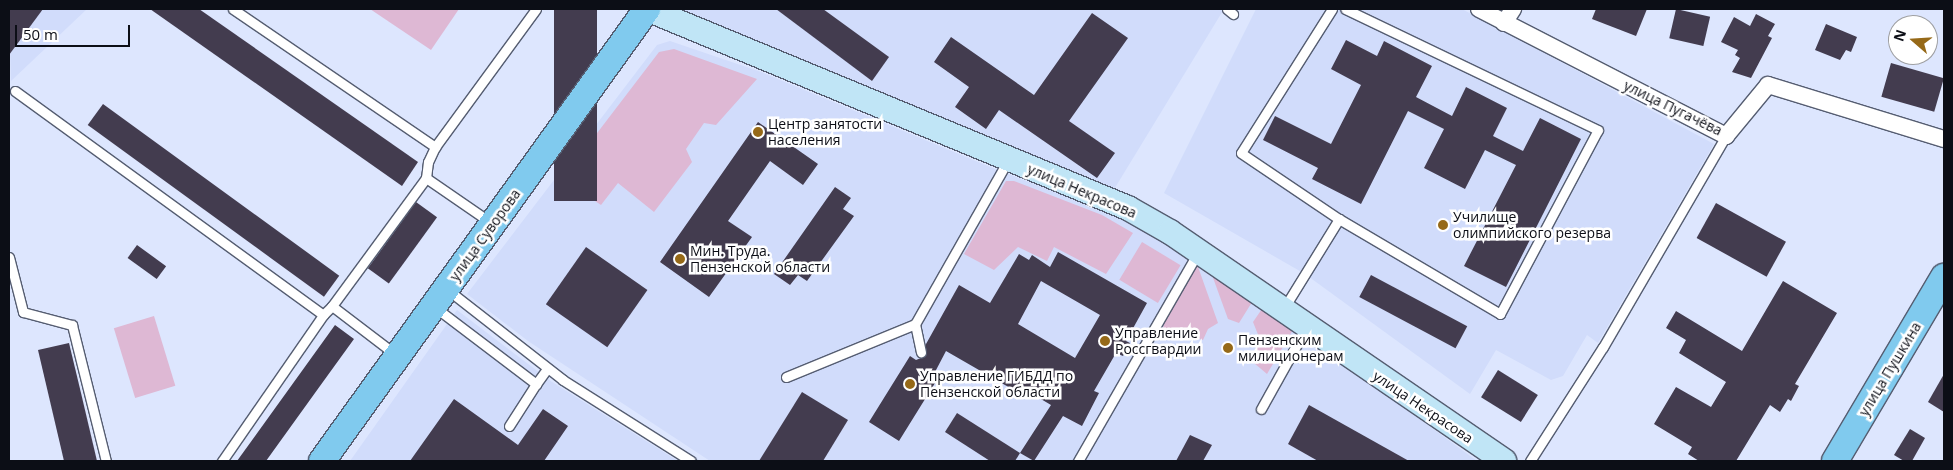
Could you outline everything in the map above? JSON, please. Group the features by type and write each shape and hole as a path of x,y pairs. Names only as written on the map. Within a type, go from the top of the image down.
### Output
{"main road":[{"name":"улица Некрасова","path":"647,9 1008,160 1128,208 1198,252 1306,328 1504,461"},
{"name":"улица Суворова","path":"322,461 647,9"},
{"name":"улица Пушкина","path":"1836,461 1944,277"}],"street":[{"name":"улица Пугачёва","path":"1479,9 1726,136 1768,85 1944,139"},
{"path":"1504,23 1513,9"}],"lane":[{"path":"233,9 435,147"},
{"path":"222,461 323,315 332,306 426,178 428,162 435,147 536,9"},
{"path":"1332,9 1241,153 1339,219 1500,314 1598,130 1346,9"},
{"path":"15,91 323,315"},
{"path":"1530,461 1603,347 1726,136"},
{"path":"786,377 915,324 1008,160"},
{"path":"426,178 493,224"},
{"path":"1282,311 1339,219"},
{"path":"1078,461 1198,252"},
{"path":"9,257 24,312 72,325 106,461"},
{"path":"440,297 547,369 691,461"},
{"path":"440,297 536,384"},
{"path":"332,306 398,356"},
{"path":"915,324 921,352"},
{"path":"1261,409 1306,328"},
{"path":"509,426 547,369"}],"shaded area":[{"path":"9,9 87,9 11,81"},
{"path":"370,9 459,9 431,50"},
{"path":"681,9 1224,9 1113,191 681,10"},
{"name":"Училище олимпийского резерва","path":"1256,9 1462,9 1714,144 1598,343 1587,335 1563,376 1551,380 1496,350 1470,394 1305,274 1164,193"},
{"path":"670,41 761,72 995,169 1106,211 1208,264 1477,461 710,461 528,341 467,294 657,45"},
{"path":"674,49 757,79 716,125 704,123 686,149 692,162 654,212 618,183 601,205 562,179 659,52"},
{"path":"1006,181 1014,181 1102,215 1133,233 1106,274 1054,247 1047,261 1018,247 994,270 964,254"},
{"path":"1142,242 1181,265 1158,303 1119,280"},
{"path":"1197,264 1218,323 1208,329 1203,340 1163,329 1164,321"},
{"path":"1208,264 1254,299 1239,323 1228,319"},
{"path":"1264,306 1294,328 1267,374 1254,363 1259,337 1253,322"},
{"path":"457,310 552,382 678,461 350,461"},
{"path":"154,316 175,386 135,398 114,328"}],"building":[{"path":"9,9 43,9 9,55"},
{"path":"150,9 199,9 418,162 402,186"},
{"path":"554,9 597,9 597,201 554,201"},
{"path":"776,9 823,9 889,57 872,81"},
{"path":"1596,9 1647,9 1636,36 1592,19"},
{"path":"1676,9 1710,17 1703,46 1669,38"},
{"path":"1092,13 1128,38 1069,121 1115,153 1097,178 999,110 986,129 955,107 969,87 934,62 951,37 1034,95"},
{"path":"1756,14 1775,24 1768,36 1772,38 1751,78 1732,72 1740,58 1735,55 1738,50 1721,42 1734,17 1750,26"},
{"path":"1826,24 1857,37 1851,52 1846,50 1840,60 1815,50"},
{"path":"1346,40 1377,56 1384,41 1432,66 1416,97 1452,116 1466,87 1507,108 1493,136 1523,151 1540,118 1581,139 1506,287 1464,266 1516,165 1485,150 1465,189 1424,168 1444,129 1408,111 1361,204 1312,179 1318,168 1263,140 1275,116 1331,144 1361,85 1331,69"},
{"path":"1890,65 1898,65 1944,78 1934,112 1881,97"},
{"path":"103,104 339,276 324,297 88,125"},
{"path":"758,122 818,164 803,185 770,161 728,221 752,237 709,297 660,262"},
{"path":"835,187 851,198 843,209 854,216 807,281 798,275 790,285 774,274"},
{"path":"416,202 437,217 389,284 368,268"},
{"path":"1716,203 1786,242 1767,277 1697,238"},
{"path":"137,245 166,266 157,279 128,258"},
{"path":"586,247 647,290 607,347 546,304"},
{"path":"1058,252 1147,303 1126,341 1130,343 1123,356 1116,353 1094,391 1099,393 1082,426 1063,416 1034,461 1020,453 1051,405 1029,392 1026,397 946,351 935,372 940,375 899,441 869,422 910,356 916,360 926,356 926,344 959,285 990,303 1019,254 1029,260 1032,255 1050,267","holes":["1041,281 1100,315 1075,358 1018,324"]},
{"path":"1371,275 1467,326 1456,348 1359,297"},
{"path":"1783,281 1837,313 1795,384 1799,386 1791,401 1788,399 1780,412 1770,405 1736,461 1699,461 1688,454 1692,447 1654,424 1676,387 1711,407 1726,382 1679,353 1686,340 1666,328 1676,311 1742,351"},
{"path":"335,325 354,339 266,461 237,461"},
{"path":"69,343 97,461 64,461 38,350"},
{"path":"1498,370 1538,395 1521,422 1481,397"},
{"path":"1944,374 1944,412 1928,402"},
{"path":"802,392 848,420 823,461 759,461"},
{"path":"454,399 518,445 543,409 568,426 544,461 410,461"},
{"path":"1309,405 1409,461 1318,461 1288,444"},
{"path":"957,413 1020,453 1015,461 990,461 945,432"},
{"path":"1910,429 1925,438 1912,461 1904,461 1894,455"},
{"path":"1190,435 1212,445 1203,461 1176,461"}],"place":[{"name":"Центр занятости населения","path":"758,132"},
{"name":"Училище олимпийского резерва","path":"1443,225"},
{"name":"Мин. Труда. Пензенской области","path":"680,259"},
{"name":"Управление Россгвардии","path":"1105,341"},
{"name":"Пензенским милиционерам","path":"1228,348"},
{"name":"Управление ГИБДД по Пензенской области","path":"910,384"}]}
